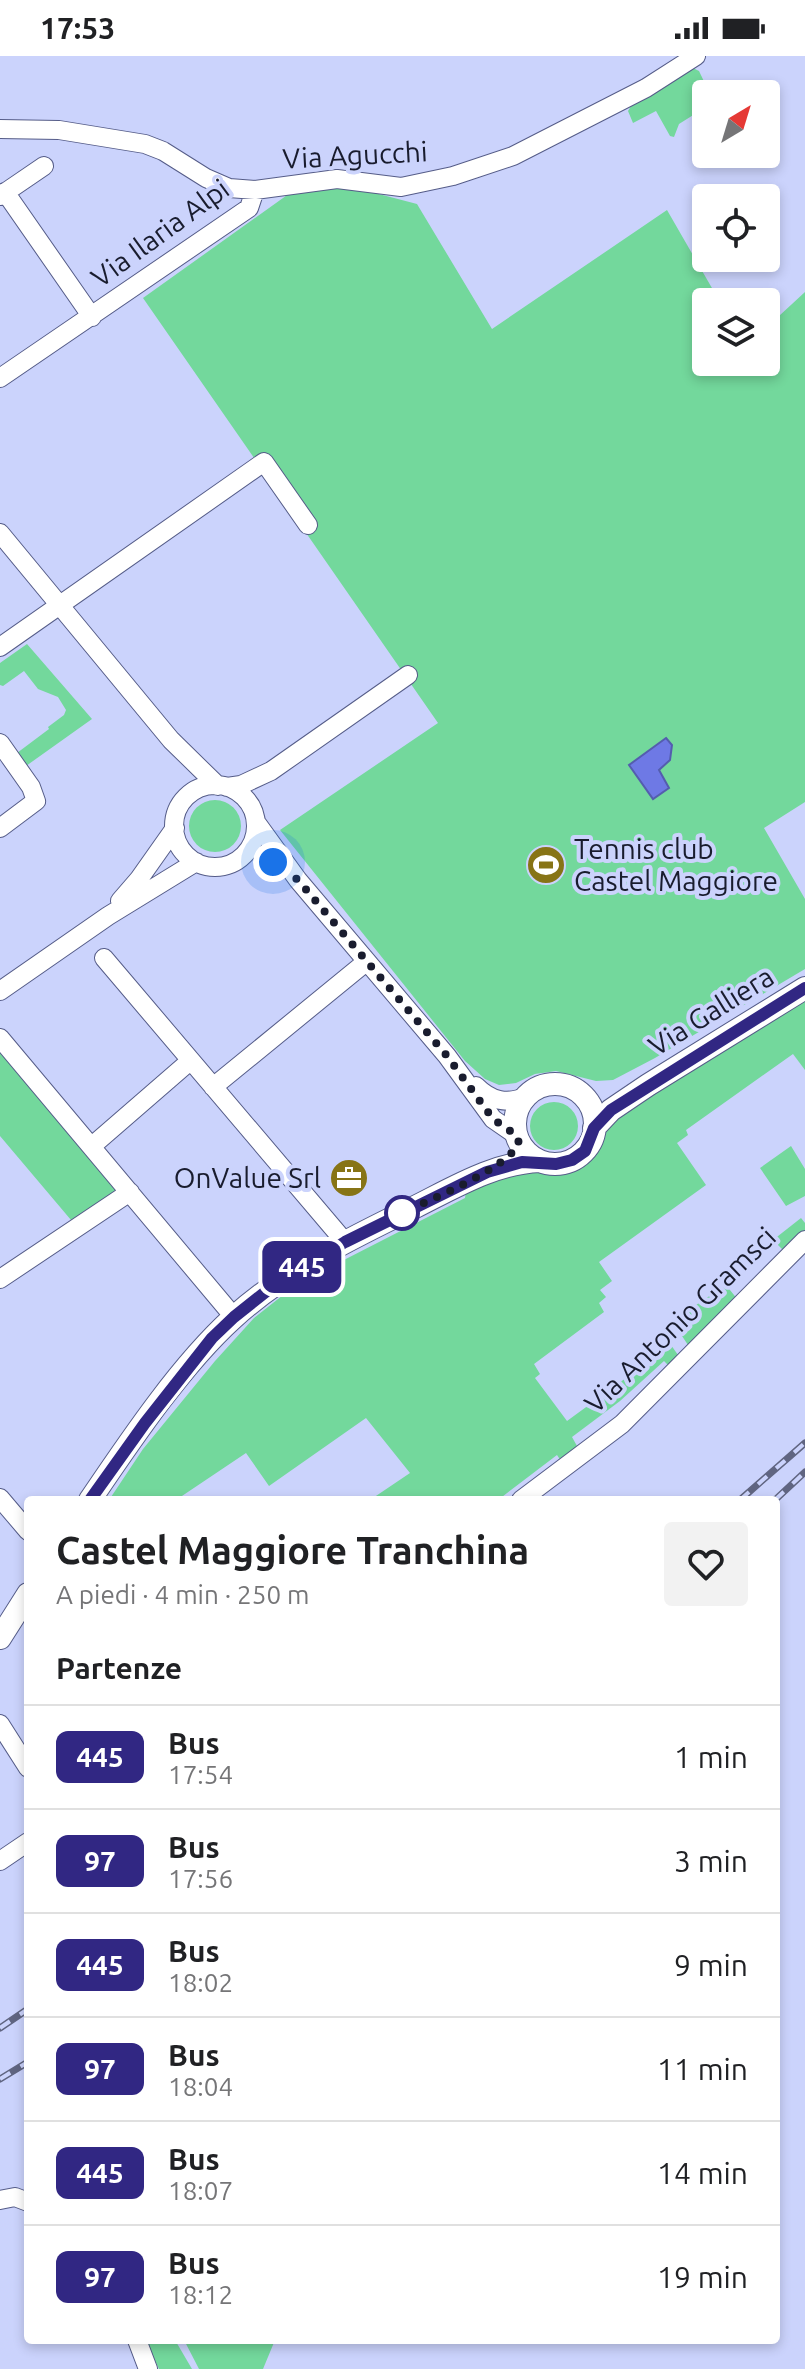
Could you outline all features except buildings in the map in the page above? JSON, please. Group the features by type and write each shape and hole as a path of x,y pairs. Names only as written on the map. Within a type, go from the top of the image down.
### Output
{"main road":[{"name":"Via Galliera","path":"594,1128 611,1110 648,1085 805,988"},
{"path":"93,1496 166,1396 212,1338 234,1317 280,1281 345,1242 487,1172 522,1162 556,1164 572,1160 585,1151 594,1128 593,1112 582,1095 554,1084 527,1096 517,1110 517,1149 487,1172"},
{"name":"Via Galliera","path":"582,1095 611,1095 648,1085"},
{"path":"518,1139 526,1152 540,1161"},
{"path":"0,1638 24,1600"}],"street":[{"name":"Via Agucchi","path":"0,129 59,130 145,144 229,188 255,190 337,179 401,187 453,176 513,156 646,88 696,56"},
{"name":"Via Ilaria Alpi","path":"44,166 3,194 92,317"},
{"name":"Via Ilaria Alpi","path":"0,378 249,208 255,190"},
{"path":"0,647 264,462 308,525"},
{"path":"0,533 171,740 223,786 247,800 255,818 298,880 447,1056 487,1096 507,1102 527,1096"},
{"path":"298,880 273,862 253,856 215,867 196,862 181,848 175,828 178,809 186,798 205,787 241,785 271,771 408,675"},
{"path":"171,740 186,772 186,798"},
{"path":"0,743 31,787 36,801 0,828"},
{"path":"243,857 254,841 262,785 271,771"},
{"path":"108,916 175,828"},
{"path":"0,991 108,916 196,862"},
{"path":"104,958 345,1242"},
{"path":"213,1087 366,962"},
{"path":"0,1038 234,1317"},
{"path":"447,1056 493,1119 518,1139"},
{"path":"92,1146 190,1061"},
{"path":"0,1279 130,1192"},
{"name":"Via Antonio Gramsci","path":"526,1496 622,1424 805,1240"},
{"path":"0,1498 24,1526"},
{"path":"0,1724 24,1762"},
{"path":"0,1861 24,1845"},
{"path":"0,2200 15,2197 24,2200"},
{"path":"139,2344 148,2369"}],"green space":[{"path":"693,68 699,71 703,80 692,80 692,116 679,124 674,137 670,136 656,111 633,123 628,111 631,106"},
{"path":"321,186 352,187 417,204 492,329 667,210 692,253 692,272 703,272 712,288 692,288 692,376 780,376 780,315 805,292 805,802 764,828 805,899 805,969 613,1080 596,1081 556,1071 499,1085 485,1079 465,1061 280,830 438,723 143,298 290,193"},
{"path":"27,644 92,719 26,766 17,753 49,729 66,710 58,697 38,689 24,671 0,685 0,663"},
{"path":"215,800 233,808 241,826 233,844 215,852 197,844 189,826 197,808"},
{"path":"805,999 805,1070 793,1054 686,1130 688,1135 677,1143 706,1185 599,1262 612,1281 600,1290 606,1297 599,1303 604,1312 534,1364 540,1374 535,1378 567,1421 671,1345 678,1355 671,1368 664,1361 620,1401 572,1437 577,1446 561,1461 557,1455 503,1496 376,1496 410,1473 366,1418 269,1486 246,1453 182,1496 112,1496 143,1449 215,1361 254,1318 297,1284 465,1198 466,1191 522,1169 553,1175 571,1170 592,1154 607,1123"},
{"path":"0,1052 118,1190 71,1220 0,1136"},
{"path":"554,1102 571,1109 578,1126 571,1143 554,1150 537,1143 530,1126 537,1109"},
{"path":"791,1146 805,1169 805,1196 786,1206 760,1168"},
{"path":"801,1218 805,1223 805,1234 786,1253 773,1240"},
{"path":"726,1285 738,1300 690,1348 672,1321"},
{"path":"147,2344 177,2344 192,2369 159,2369"},
{"path":"186,2344 273,2344 263,2369 199,2369"}],"water":[{"path":"666,738 672,745 670,760 659,770 669,788 653,799 629,765"}],"railway":[{"path":"745,1496 805,1443"},
{"path":"779,1496 805,1472"},
{"path":"0,2028 24,2012"},
{"path":"0,2079 24,2064"}],"bus line":[{"name":"445","path":"93,1496 212,1338 273,1286 345,1242 487,1172 522,1162 556,1164 572,1160 585,1151 594,1128 611,1110 805,988"}],"place":[{"name":"Tennis club Castel Maggiore","path":"546,865"},
{"name":"OnValue Srl","path":"349,1178"}],"route":[{"path":"273,862 298,880 447,1056 493,1119 516,1135 519,1143 517,1149 487,1172 402,1213"}]}
